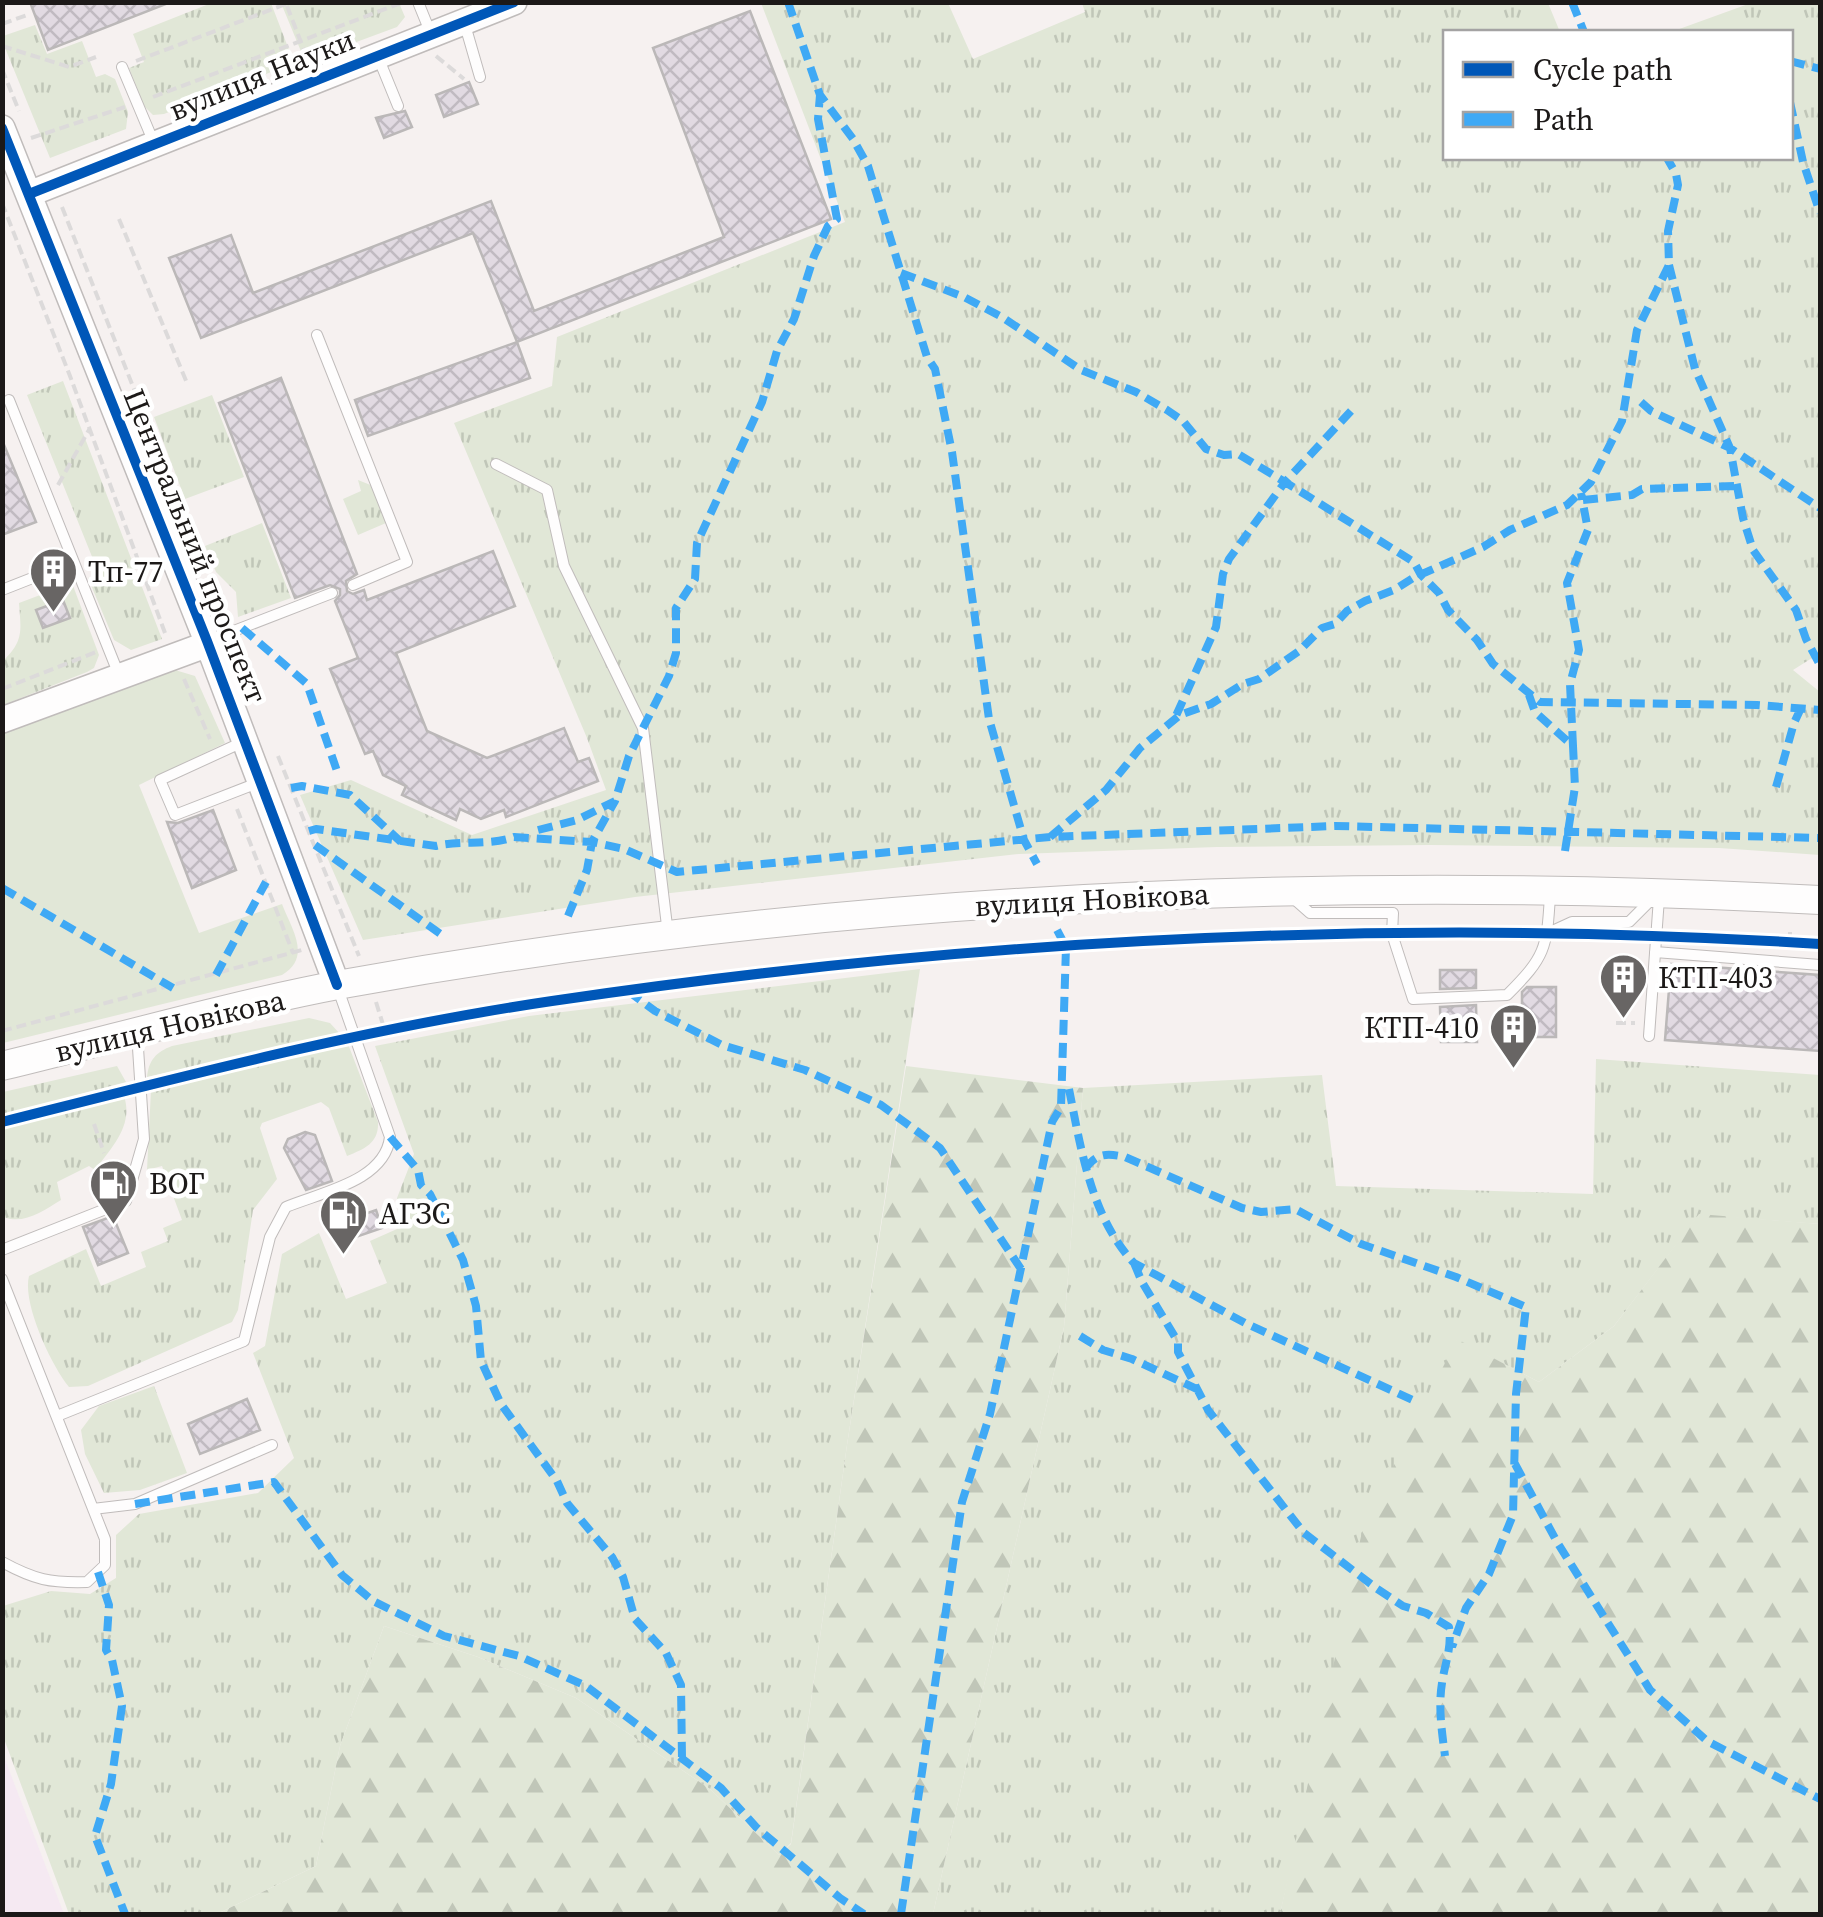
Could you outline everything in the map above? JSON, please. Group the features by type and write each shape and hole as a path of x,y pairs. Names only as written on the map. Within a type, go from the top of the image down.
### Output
{"main road":[{"name":"вулиця Новікова","path":"2,1066 369,980 668,934 848,913 1284,891 1393,901 1550,890 1820,900"}],"street":[{"name":"вулиця Науки","path":"28,194 514,2"},
{"name":"Центральний проспект","path":"13,125 28,194 208,642 337,986"},
{"path":"2,720 208,642"}],"lane":[{"path":"418,2 424,38"},
{"path":"464,22 480,75"},
{"path":"378,56 398,106"},
{"path":"122,67 154,144"},
{"path":"317,335 406,562 353,585"},
{"path":"8,400 120,676"},
{"path":"496,464 547,490 564,566 642,728 668,934"},
{"path":"2,590 74,562"},
{"path":"208,642 332,594"},
{"path":"245,741 160,780 175,815 260,782"},
{"path":"1393,901 1392,934 1413,999 1507,995 1539,964 1548,933 1550,890"},
{"path":"1548,933 1572,922 1629,922 1659,892"},
{"path":"1649,1036 1659,892"},
{"path":"1655,952 1820,965"},
{"path":"56,1416 244,1342 270,1237 286,1206 368,1174 388,1152 390,1136 337,986"},
{"path":"2,1250 126,1201 144,1139 137,1034"},
{"path":"2,1278 104,1539 105,1565 87,1582 51,1583 2,1562"},
{"path":"93,1510 135,1504 272,1445"}],"path":[{"path":"31,139 402,2"},
{"path":"122,67 286,3 316,80"},
{"path":"2,24 27,15"},
{"path":"424,38 464,80 480,75"},
{"path":"2,46 69,67 96,58"},
{"path":"2,69 13,125"},
{"path":"2,203 174,656 216,754"},
{"path":"118,219 186,383"},
{"path":"49,502 90,428"},
{"path":"2,689 108,648"},
{"path":"231,793 293,952"},
{"path":"1790,928 1790,942"},
{"path":"367,1036 548,1002 763,972 997,951 1249,937 1548,933"},
{"path":"1656,934 1820,944"},
{"path":"2,1031 351,936"},
{"path":"381,1018 386,1032"},
{"path":"2,1122 348,1040"},
{"path":"94,1124 104,1153"}],"shaded area":[{"path":"3,1754 64,1914 3,1914"}],"green space":[{"path":"214,2 271,3 294,63 153,115 144,106 129,68 144,62 133,34"},
{"path":"281,3 399,3 405,17 397,27 305,61"},
{"path":"761,3 948,3 973,59 1085,12 1082,3 1548,3 1559,30 1443,30 1443,160 1793,160 1793,30 1677,30 1751,3 1820,3 1820,653 1793,670 1820,692 1820,855 1719,848 1430,845 1019,854 635,897 363,940 300,795 351,780 472,835 606,790 454,423 552,386 557,337 845,222"},
{"path":"35,25 47,54 82,41 96,77 105,74 115,79 128,112 126,129 50,158 3,43 3,36"},
{"path":"63,381 162,639 131,650 114,640 88,578 99,574 27,395"},
{"path":"212,395 244,477 185,499 154,417"},
{"path":"358,480 373,486 386,523 358,535 343,499 361,491"},
{"path":"262,523 291,598 238,617 236,592 216,572 205,546"},
{"path":"72,583 99,655 94,668 3,705 3,661 20,635 19,603"},
{"path":"175,670 195,676 225,743 139,785 199,933 282,904 297,942 296,960 282,975 3,1043 3,733"},
{"path":"920,969 791,1843 779,1855 710,1789 576,1698 478,1657 384,1626 340,1746 316,1866 217,1914 69,1914 3,1736 3,1606 51,1591 90,1594 116,1578 116,1535 139,1514 258,1493 294,1458 253,1353 265,1346 282,1254 319,1233 346,1299 387,1283 370,1241 406,1225 397,1198 414,1154 375,1046 529,1016"},
{"path":"309,1018 330,1023 341,1035 147,1077 154,1057 172,1046"},
{"path":"348,1044 378,1122 376,1135 365,1148 347,1156 329,1108 321,1102 262,1123 260,1128 277,1179 253,1210 238,1310 232,1322 88,1386 69,1387 40,1333 30,1302 29,1276 86,1249 101,1286 146,1267 141,1252 168,1241 163,1228 182,1220 162,1166 147,1170 151,1090"},
{"path":"1596,1059 1820,1075 1820,1224 1699,1215 1614,1326 1539,1382 1457,1340 1301,1824 1280,1914 933,1914 1064,1327 1083,1088 1322,1075 1336,1186 1593,1194"},
{"path":"117,1066 126,1082 3,1115 3,1092"},
{"path":"906,1066 1083,1088 1064,1327 933,1914 217,1914 316,1866 340,1746 384,1626 478,1657 576,1698 710,1789 779,1855 791,1844"},
{"path":"124,1096 123,1127 95,1170 89,1166 57,1182 61,1200 40,1212 26,1218 3,1217 3,1126"},
{"path":"1699,1214 1820,1224 1820,1914 1280,1914 1363,1527 1457,1339 1539,1382 1614,1326"},
{"path":"154,1386 187,1473 140,1490 104,1493 85,1454 81,1430 99,1406"}],"building":[{"path":"30,2 166,2 166,4 48,50"},
{"path":"750,11 831,219 517,342 473,233 201,338 169,258 231,235 253,293 491,201 534,311 724,237 653,48"},
{"path":"469,82 478,104 444,117 436,95"},
{"path":"405,111 412,127 384,138 376,118"},
{"path":"517,342 530,378 368,436 355,400"},
{"path":"281,378 357,574 346,581 347,591 353,594 364,590 367,600 493,551 515,606 396,653 427,731 487,758 564,728 578,762 589,758 598,781 506,817 504,810 481,819 460,809 456,820 402,795 406,786 383,775 373,751 365,754 330,669 358,658 335,601 340,589 330,585 295,598 219,403"},
{"path":"2,440 36,522 2,535"},
{"name":"Тп-77","path":"63,600 70,618 43,628 36,610"},
{"path":"213,810 236,870 192,888 167,822 178,823"},
{"path":"1671,964 1820,975 1820,1051 1665,1040"},
{"path":"1440,970 1476,970 1476,988 1440,989"},
{"path":"1527,987 1556,987 1556,1037 1522,1037 1522,992"},
{"path":"1476,1005 1477,1042 1441,1042 1440,1007"},
{"path":"305,1132 315,1135 332,1181 306,1190 284,1148 288,1139"},
{"path":"376,1210 382,1228 353,1238 347,1220"},
{"path":"113,1216 128,1253 98,1265 83,1227"},
{"path":"247,1399 260,1430 200,1454 188,1424"}],"marked path":[{"path":"788,2 820,95 868,166 927,357 935,369 952,452 989,719 1024,840 1037,864"},
{"path":"1572,2 1583,30"},
{"path":"1793,62 1820,69"},
{"path":"538,830 577,820 615,801 629,756 669,676 676,653 676,608 695,579 697,543 762,402 814,256 828,226 837,219 818,119 820,95"},
{"path":"1793,116 1820,213"},
{"path":"1050,837 1106,790 1140,748 1180,715 1259,679 1299,651 1322,628 1335,624 1347,611 1365,601 1567,505 1591,482 1622,421 1637,330 1669,265 1668,231 1678,185 1668,160"},
{"path":"1669,265 1695,369 1730,448 1753,550 1796,610 1820,665"},
{"path":"901,273 964,297 1002,317 1081,370 1136,392 1167,410 1183,421 1206,449 1224,455 1238,454 1285,482 1229,559 1223,574 1216,627 1175,718"},
{"path":"1641,402 1651,411 1730,448 1820,508"},
{"path":"1351,411 1285,482 1414,562 1493,664 1540,702 1757,705 1820,710"},
{"path":"1583,500 1632,495 1642,489 1737,486"},
{"path":"1529,695 1535,712 1573,746 1570,684 1579,650 1567,583 1588,530 1581,493"},
{"path":"242,628 307,684 337,771"},
{"path":"1776,787 1801,708"},
{"path":"1565,851 1575,787 1573,746"},
{"path":"291,788 302,786 350,795 401,842"},
{"path":"568,916 587,870 592,842 615,801"},
{"path":"309,831 436,846 514,837 592,842 624,849 677,872 1050,837 1335,826 1820,838"},
{"path":"315,845 442,935"},
{"path":"216,975 266,882"},
{"path":"2,888 173,988"},
{"path":"901,1914 962,1502 990,1414 1052,1122 1061,1107 1066,947 1057,930"},
{"path":"628,991 655,1011 722,1045 805,1070 881,1105 940,1148 1021,1269"},
{"path":"1069,1089 1098,1204 1119,1245 1134,1263 1245,1323 1417,1402"},
{"path":"390,1137 418,1170 421,1185 430,1194 463,1260 476,1306 481,1361 501,1404 557,1481 567,1503 612,1557 623,1577 635,1619 666,1653 681,1685 682,1759"},
{"path":"1085,1169 1098,1157 1125,1157 1242,1208 1261,1212 1295,1209 1361,1244 1456,1277 1526,1307 1516,1394 1513,1515 1489,1574 1466,1608 1452,1647"},
{"path":"1134,1263 1178,1342 1178,1352 1208,1410 1304,1533 1403,1606 1426,1613 1449,1627 1440,1701 1445,1756"},
{"path":"1080,1336 1103,1350 1199,1390"},
{"path":"1515,1464 1557,1542 1650,1690 1707,1741 1820,1799"},
{"path":"135,1504 274,1482 342,1575 373,1601 444,1636 519,1656 586,1686 721,1788 756,1827 864,1914"},
{"path":"98,1572 109,1605 106,1650 112,1660 122,1706 111,1784 95,1836 125,1914"}],"cycle path":[{"path":"29,194 514,2"},
{"path":"2,128 207,641 337,985"},
{"path":"2,1122 276,1054 483,1012 868,962 1185,939 1344,934 1662,936 1820,944"}],"place":[{"name":"Тп-77","path":"53,614"},
{"name":"КТП-403","path":"1623,1020"},
{"name":"КТП-410","path":"1514,1070"},
{"name":"ВОГ","path":"114,1226"},
{"name":"АГЗС","path":"344,1256"}]}
